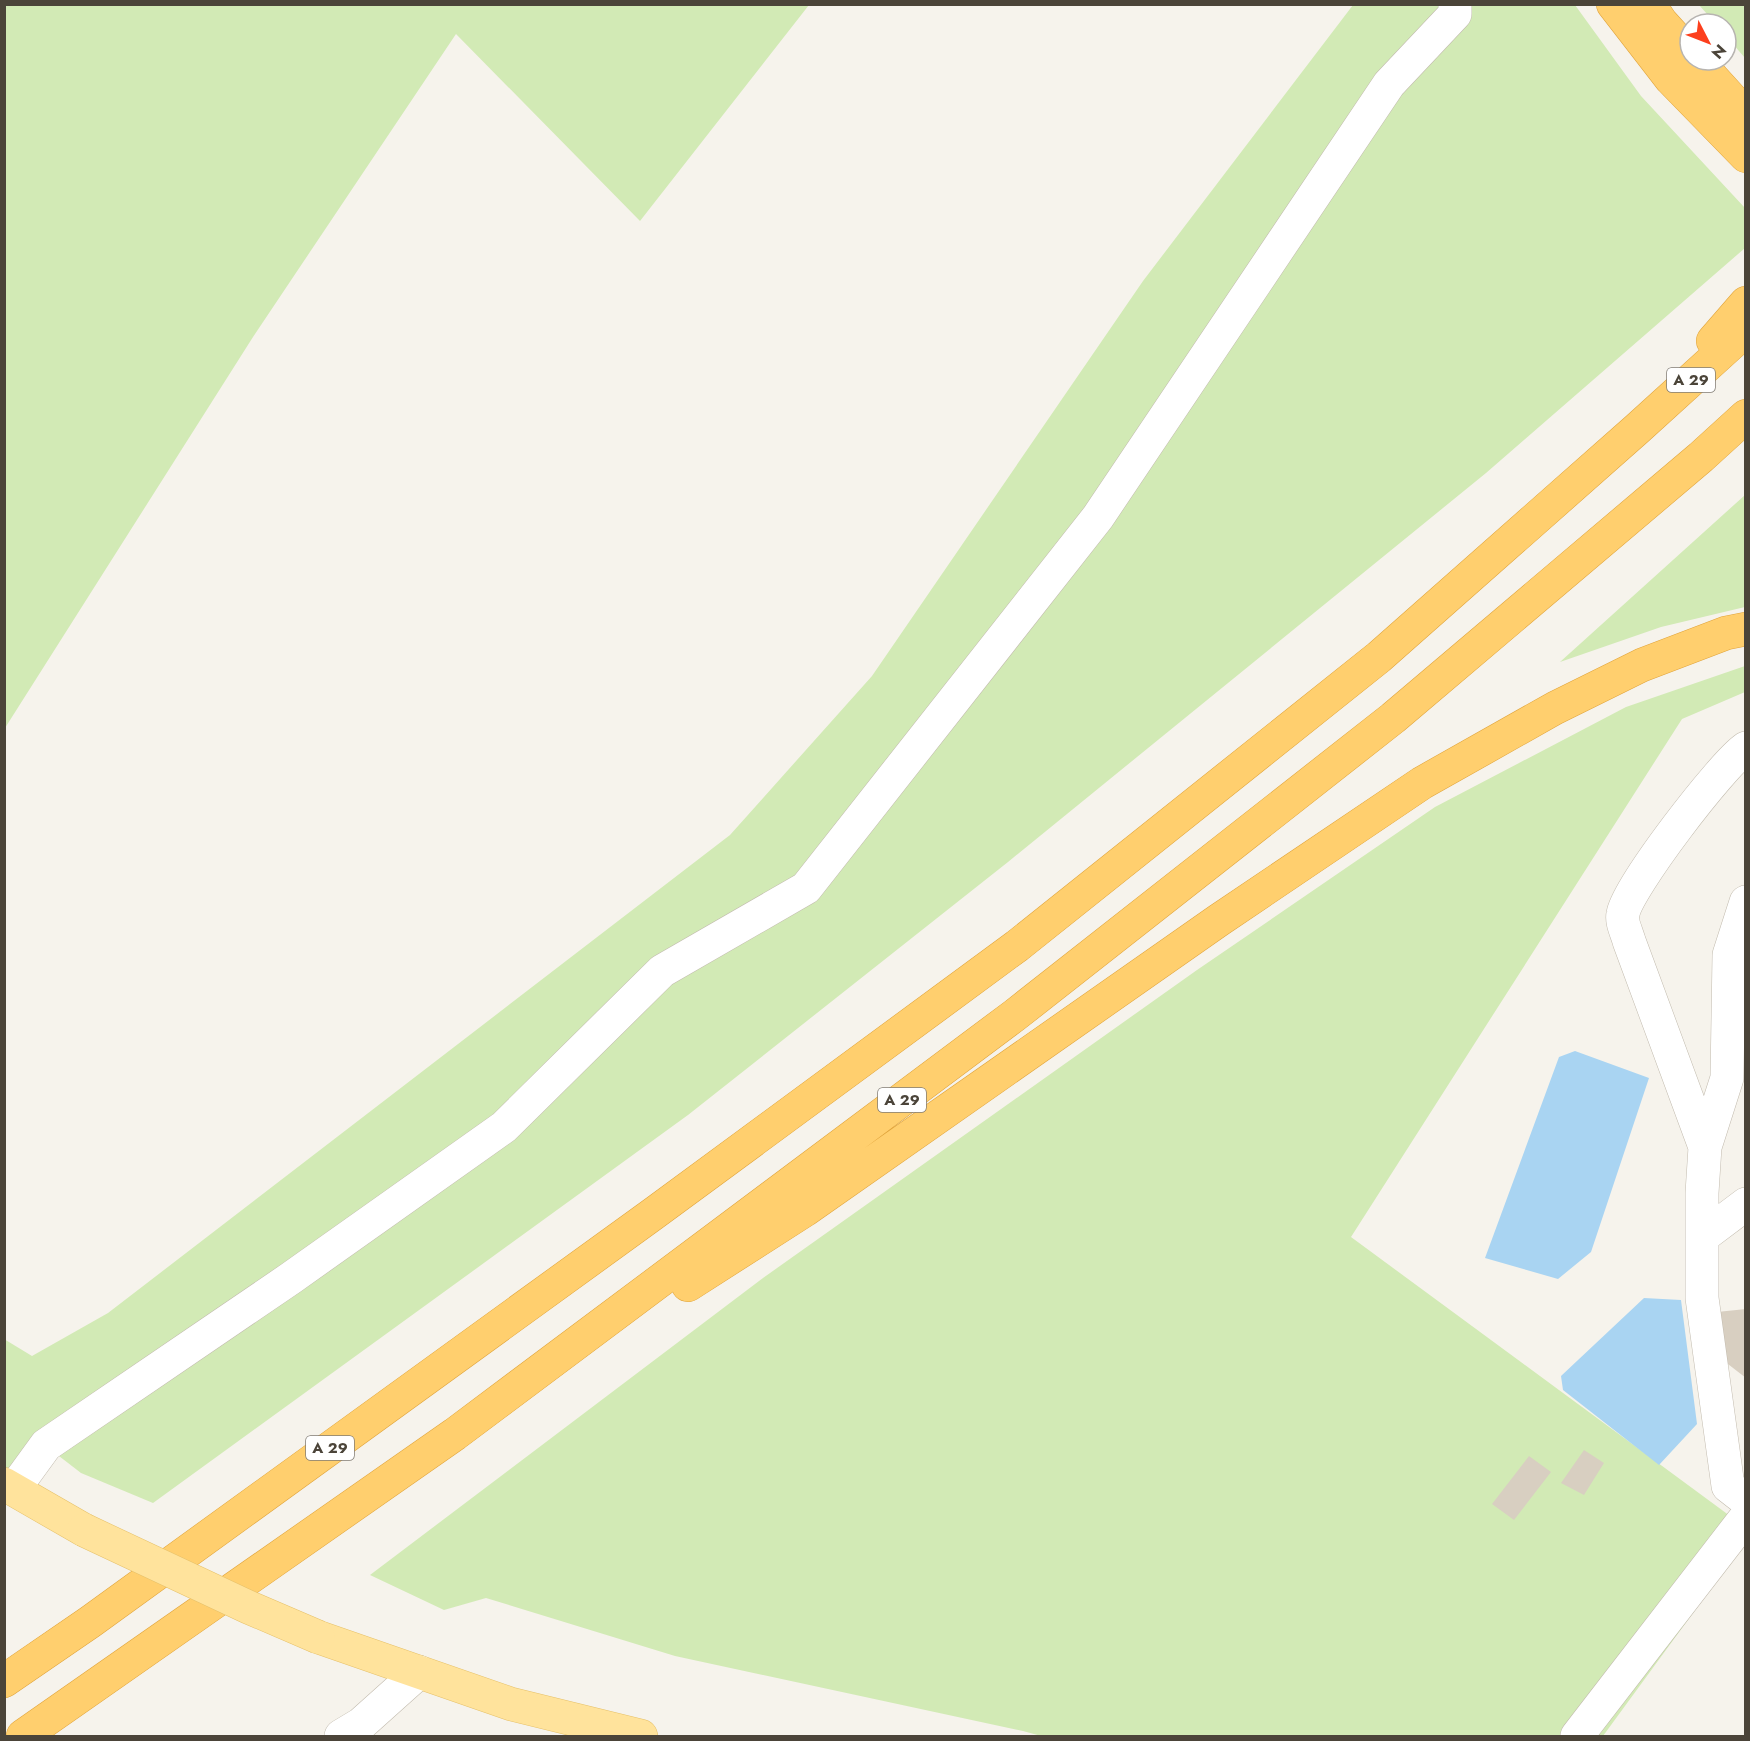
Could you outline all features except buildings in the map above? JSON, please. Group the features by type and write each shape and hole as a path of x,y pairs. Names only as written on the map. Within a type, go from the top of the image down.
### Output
{"highway":[{"path":"1613,4 1671,79 1746,156"},
{"path":"1649,4 1678,41"},
{"path":"1707,72 1746,115"},
{"path":"1637,429 1746,303"},
{"name":"A 29","path":"4,1681 90,1622 644,1221 1017,946 1379,657 1746,330"},
{"name":"A 29","path":"23,1737 454,1434 1015,1015 1393,718 1701,457 1746,416"},
{"path":"454,1434 805,1210 1219,920 1422,783 1555,708 1642,665 1726,633 1746,628"}],"main road":[{"path":"9,1486 84,1530 318,1637 511,1704 641,1737"}],"street":[{"path":"9,1486 45,1445 291,1278 504,1127 662,971 806,888 1098,517 1389,84 1455,14 1455,4"},
{"path":"1705,1147 1629,941 1622,915 1633,889 1713,780 1746,748"},
{"path":"1746,902 1729,955 1727,1078 1705,1147 1702,1193 1702,1298 1728,1486 1746,1500"},
{"path":"1702,1237 1746,1203"},
{"path":"1577,1737 1746,1517"},
{"path":"341,1737 361,1724 419,1672"}],"green space":[{"path":"5,4 809,5 640,221 456,34 253,337 5,728"},
{"path":"1353,5 1575,5 1641,96 1745,208 1745,248 1486,473 1008,862 688,1115 153,1503 81,1473 46,1446 5,1482 4,1339 32,1356 108,1313 730,835 872,676 1143,281"},
{"path":"1699,5 1745,5 1745,58 1738,50 1738,12 1705,12"},
{"path":"1745,495 1745,607 1661,627 1560,662"},
{"path":"1745,666 1745,692 1682,719 1351,1237 1745,1527 1745,1542 1603,1736 1041,1736 675,1656 486,1598 444,1610 370,1575 763,1278 1197,970 1435,807 1626,707"}],"water":[{"path":"1575,1051 1649,1078 1591,1252 1558,1279 1485,1258 1559,1057"},
{"path":"1644,1298 1681,1300 1697,1424 1659,1465 1563,1390 1561,1376"}]}
